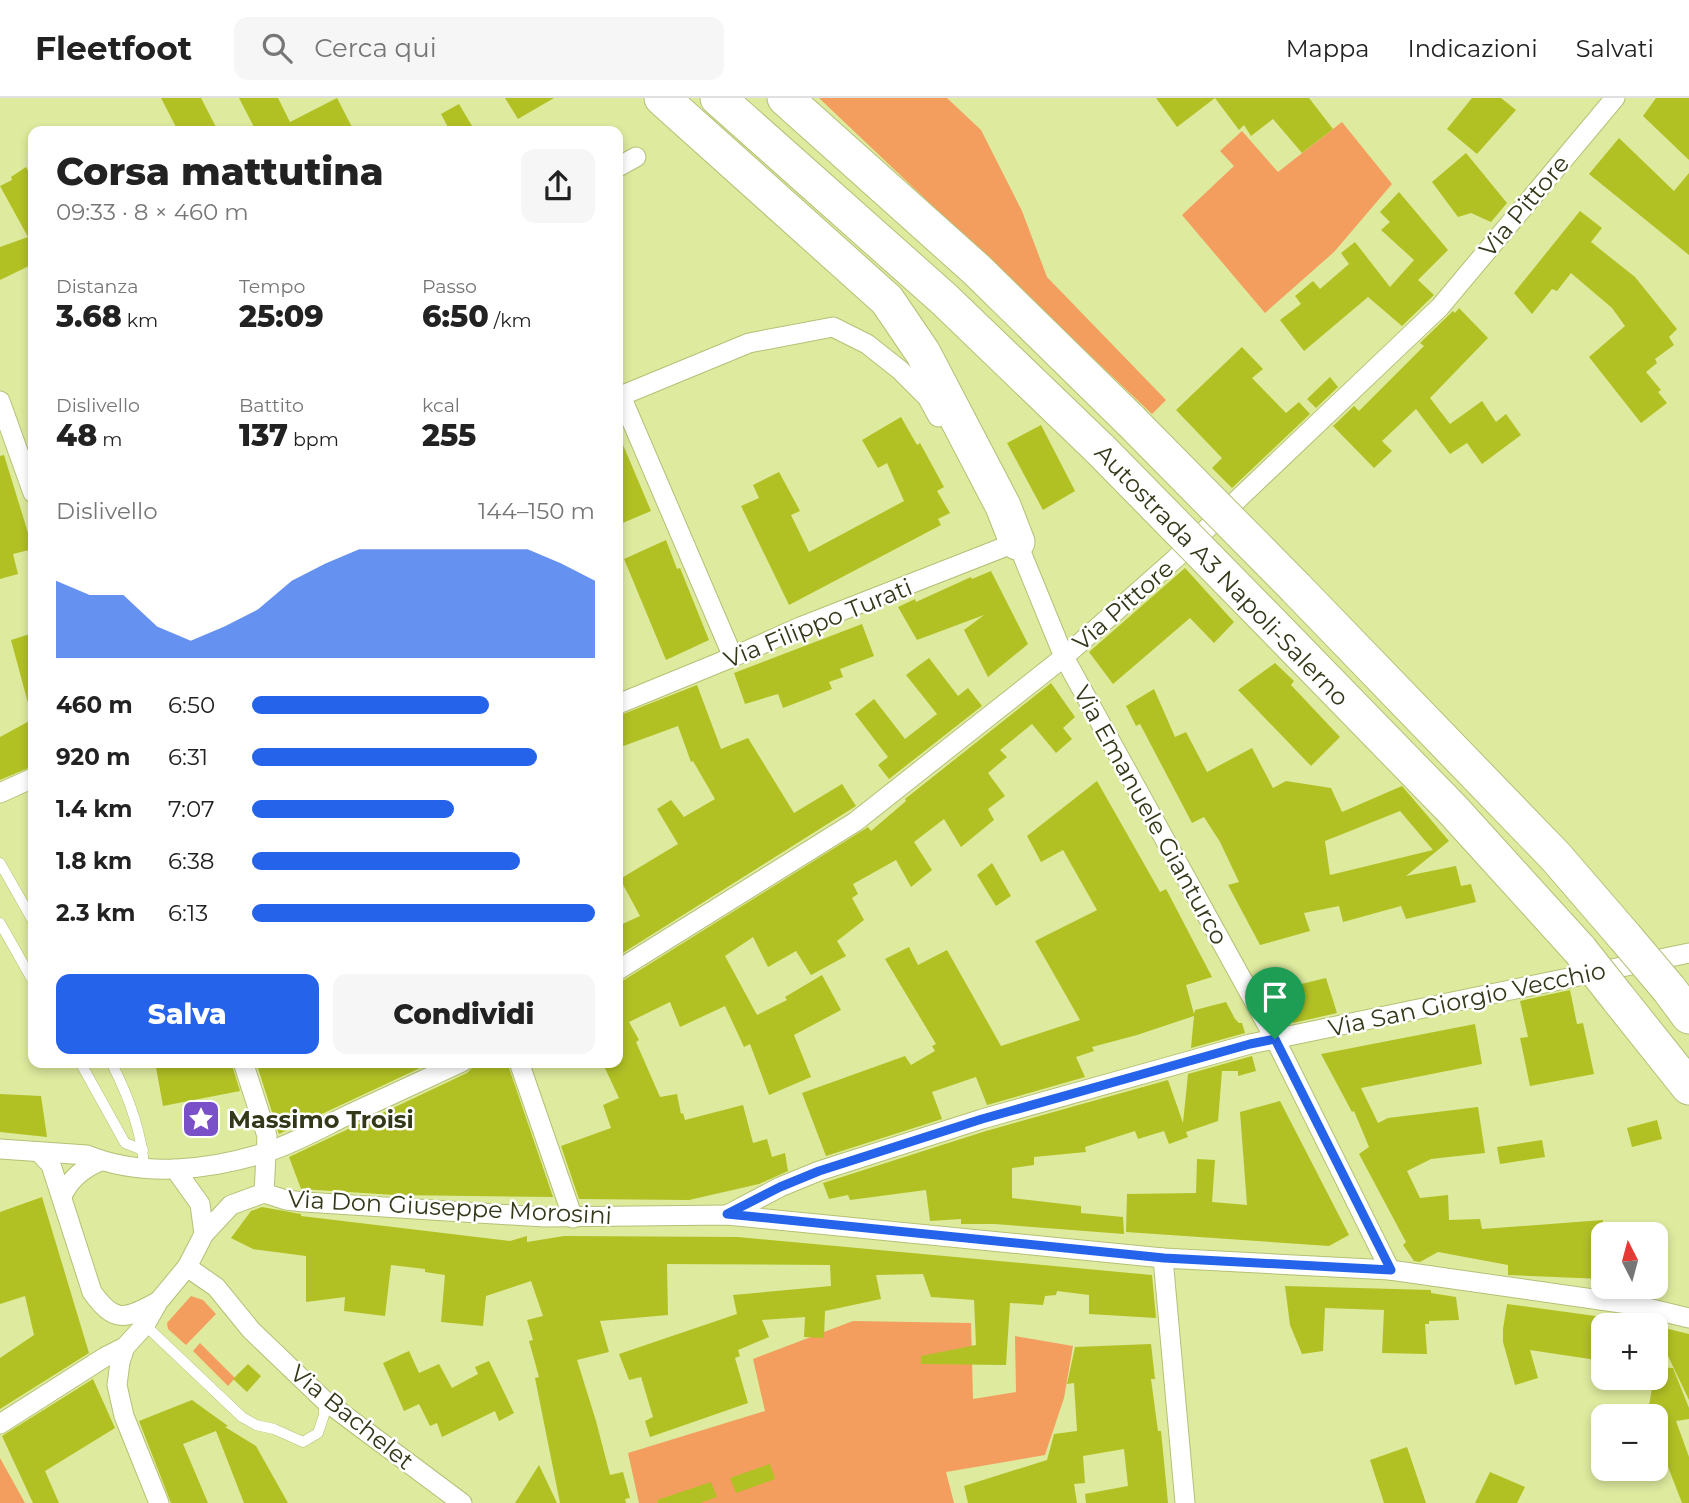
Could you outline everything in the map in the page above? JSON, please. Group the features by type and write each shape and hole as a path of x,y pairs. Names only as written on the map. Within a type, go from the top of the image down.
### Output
{"highway":[{"path":"662,98 887,300 923,353 964,429 1003,506 1017,542"},
{"name":"Autostrada A3 Napoli-Salerno","path":"718,98 944,299 1101,450 1264,616 1452,810 1580,950 1689,1087"},
{"name":"Autostrada A3 Napoli-Salerno","path":"785,98 977,270 1296,588 1556,857 1679,1003"}],"street":[{"name":"Via Pittore","path":"623,967 855,822 1063,657 1175,559 1440,307 1615,98"},
{"path":"623,164 636,158"},
{"name":"Via Emanuele Gianturco","path":"623,395 749,343 832,327 867,344 900,370 927,397 980,492 1017,542 1063,657 1275,1039 1391,1270"},
{"path":"0,401 25,444 28,462"},
{"path":"623,403 733,657"},
{"name":"Via Filippo Turati","path":"623,702 800,627 1017,542"},
{"path":"0,793 28,780"},
{"name":"Via San Giorgio Vecchio","path":"727,1214 780,1187 844,1163 996,1115 1250,1044 1689,953"},
{"path":"0,1424 125,1347 145,1325 158,1302 187,1267 204,1234 231,1205 264,1193 267,1136 245,1068"},
{"path":"62,1196 67,1185 82,1170 107,1162 143,1159 175,1169 267,1152 449,1068"},
{"path":"521,1068 573,1218"},
{"path":"0,1149 87,1155 107,1162"},
{"path":"39,1152 51,1164 92,1292 102,1306 115,1316 127,1317 158,1302"},
{"path":"175,1169 201,1204 204,1234"},
{"name":"Via Don Giuseppe Morosini","path":"264,1193 304,1202 573,1218 727,1214 1164,1258 1391,1270 1635,1305 1689,1318"},
{"path":"1164,1258 1185,1503"},
{"name":"Via Bachelet","path":"187,1267 216,1287 251,1330 324,1400 462,1503"},
{"path":"125,1347 117,1385 124,1416 159,1503"}],"lane":[{"path":"0,863 28,912"},
{"path":"0,923 28,972"},
{"path":"83,1068 125,1143 143,1159"},
{"path":"114,1068 139,1130 143,1159"},
{"path":"145,1325 242,1417 256,1425 274,1429 303,1442 318,1433 324,1415 324,1400"}],"shaded area":[{"path":"819,98 947,98 981,130 1022,211 1047,277 1166,400 1152,414"},
{"path":"1342,122 1392,184 1334,252 1265,313 1182,215 1234,166 1220,151 1242,131 1278,172"},
{"path":"191,1296 203,1300 216,1314 186,1345 168,1329 167,1323"},
{"path":"853,1321 971,1323 973,1399 1016,1392 1015,1336 1073,1346 1064,1398 1045,1455 946,1472 954,1503 639,1503 628,1453 765,1411 753,1359"},
{"path":"200,1343 235,1378 228,1386 193,1351"},
{"path":"0,1458 25,1503 0,1503"}],"building":[{"path":"161,98 201,98 215,126 175,126"},
{"path":"239,98 278,98 290,122 337,98 351,126 253,126"},
{"path":"505,98 554,98 518,119"},
{"path":"1156,98 1215,98 1177,127"},
{"path":"1215,98 1309,98 1333,129 1302,153 1273,119 1251,136 1244,125 1239,130"},
{"path":"1472,98 1501,98 1516,110 1477,154 1447,129"},
{"path":"1656,98 1689,98 1689,160 1643,116"},
{"path":"459,104 472,126 447,126 441,114"},
{"path":"1619,138 1674,191 1689,173 1689,255 1589,174"},
{"path":"1466,153 1507,203 1491,222 1471,213 1458,217 1432,182"},
{"path":"26,167 28,170 28,237 0,186 12,180 11,177"},
{"path":"1399,192 1448,250 1418,280 1434,295 1402,326 1368,297 1304,351 1280,320 1301,304 1295,296 1313,281 1320,289 1349,264 1341,253 1355,242 1390,287 1414,260 1381,230 1390,222 1380,212"},
{"path":"1580,211 1602,228 1591,242 1635,277 1677,329 1669,337 1674,345 1655,359 1657,363 1646,372 1661,390 1658,392 1667,403 1641,423 1589,357 1625,326 1612,308 1571,273 1557,291 1552,289 1532,314 1514,293"},
{"path":"28,237 28,266 0,280 0,247"},
{"path":"1459,308 1488,338 1430,398 1450,424 1482,401 1496,422 1506,414 1521,435 1482,464 1467,443 1450,454 1416,409 1382,441 1392,451 1374,468 1333,426 1354,406 1359,411 1424,346 1420,343"},
{"path":"1242,347 1263,369 1252,378 1286,413 1299,402 1310,414 1232,488 1212,468 1222,458 1176,410"},
{"path":"1330,377 1338,387 1316,408 1307,399"},
{"path":"901,417 917,445 920,443 944,487 937,491 950,513 938,519 941,525 789,605 741,506 759,498 753,485 779,472 800,511 791,515 809,552 904,501 887,463 878,468 862,440"},
{"path":"1041,425 1075,491 1043,510 1007,443"},
{"path":"623,445 651,511 623,523"},
{"path":"4,455 28,533 28,550 13,554 18,574 0,579 0,456"},
{"path":"666,540 709,640 666,660 624,559"},
{"path":"1185,568 1234,622 1214,643 1190,618 1113,684 1089,652"},
{"path":"991,571 1028,644 988,677 964,630 984,615 917,640 898,607"},
{"path":"862,624 874,656 840,669 843,677 829,682 832,689 783,708 778,694 745,704 734,673"},
{"path":"28,635 28,703 11,640"},
{"path":"929,658 958,696 968,688 982,706 889,779 878,765 888,757 855,714 874,699 905,739 937,714 906,675"},
{"path":"1275,663 1294,681 1291,685 1340,737 1311,766 1238,690"},
{"path":"1051,683 1075,717 1063,728 1072,739 1056,753 1032,724 1000,750 1007,757 988,773 1005,796 988,809 994,820 961,847 944,819 914,842 932,870 911,887 896,860 853,884 858,894 852,898 864,920 837,941 846,956 811,975 796,951 768,967 753,937 725,956 757,1015 787,1000 785,997 822,975 841,1010 794,1035 811,1077 769,1095 750,1044 744,1047 725,1006 680,1027 670,1002 629,1022 639,1040 636,1042 660,1097 677,1094 685,1120 743,1105 753,1143 767,1139 772,1157 785,1153 788,1171 759,1184 689,1200 579,1199 561,1146 611,1128 603,1105 619,1098 605,1068 623,1068 623,980 868,827 871,831 906,801 905,799"},
{"path":"697,685 721,749 748,738 794,813 842,784 856,806 623,953 623,924 640,916 623,885 623,877 678,844 657,809 671,800 684,817 715,799 693,761 691,762 678,726 623,746 623,714"},
{"path":"1154,689 1175,737 1186,732 1207,772 1252,748 1273,788 1286,781 1331,788 1342,812 1402,786 1449,841 1406,876 1456,866 1461,886 1471,884 1476,902 1406,919 1401,906 1343,922 1339,906 1304,913 1310,931 1260,945 1228,885 1239,882 1220,842 1204,817 1192,823 1140,724 1136,726 1126,706","holes":["1400,811 1433,850 1330,875 1325,841"]},
{"path":"28,722 28,768 0,780 0,737"},
{"path":"1097,781 1160,892 1166,889 1212,977 1186,985 1194,1014 1195,1010 1226,1002 1235,1019 1242,1023 1245,1033 1191,1048 1194,1016 1092,1047 1094,1051 1076,1057 1085,1077 987,1105 976,1077 932,1092 942,1119 826,1156 802,1093 905,1056 911,1065 935,1051 932,1046 936,1044 885,959 909,947 918,965 947,950 1001,1046 1080,1020 1035,941 1097,910 1063,850 1041,862 1027,836"},
{"path":"992,863 1011,896 996,906 977,875"},
{"path":"1326,978 1337,1013 1293,1023 1276,990"},
{"path":"1570,990 1577,1024 1583,1023 1594,1074 1530,1086 1520,1038 1528,1037 1520,1001"},
{"path":"1475,1024 1482,1064 1361,1088 1378,1123 1388,1118 1478,1107 1485,1153 1431,1159 1407,1171 1420,1198 1448,1195 1449,1220 1480,1219 1482,1229 1603,1220 1591,1222 1591,1278 1508,1275 1508,1265 1438,1252 1420,1262 1414,1261 1403,1245 1406,1242 1359,1154 1369,1147 1354,1111 1352,1112 1321,1054"},
{"path":"1252,1056 1256,1071 1238,1076 1238,1071 1222,1071 1218,1121 1186,1132 1188,1137 1169,1144 1164,1131 1138,1139 1135,1131 1085,1147 1086,1152 1034,1157 1034,1165 1012,1168 1012,1198 1081,1206 1081,1213 1123,1217 1124,1234 961,1224 961,1219 930,1221 926,1190 850,1200 848,1195 829,1199 823,1183 986,1131 1168,1080 1183,1123 1188,1074"},
{"path":"156,1068 233,1068 240,1091 163,1106"},
{"path":"258,1068 420,1068 279,1134"},
{"path":"472,1068 509,1068 553,1197 394,1195 301,1189 289,1157 467,1073"},
{"path":"0,1094 41,1096 47,1137 0,1132"},
{"path":"1280,1101 1349,1235 1329,1246 1126,1232 1127,1194 1196,1193 1197,1159 1215,1160 1212,1202 1247,1205 1240,1112"},
{"path":"1657,1120 1662,1139 1632,1147 1627,1128"},
{"path":"1542,1140 1545,1157 1500,1164 1497,1147"},
{"path":"42,1197 89,1353 0,1409 0,1358 34,1335 25,1296 0,1304 0,1212"},
{"path":"262,1207 301,1216 510,1241 527,1236 527,1242 564,1236 738,1237 1152,1275 1156,1318 1089,1314 1089,1295 1057,1291 1056,1295 1045,1296 1043,1305 1010,1303 1006,1365 921,1364 921,1356 976,1345 974,1300 931,1297 923,1274 876,1275 881,1299 825,1311 824,1338 804,1337 805,1317 762,1320 769,1337 738,1350 740,1356 735,1358 748,1403 650,1437 645,1421 653,1417 641,1377 629,1380 619,1354 737,1314 733,1295 831,1286 830,1265 667,1264 668,1315 600,1321 609,1352 577,1360 610,1475 623,1472 630,1498 625,1499 626,1503 560,1503 535,1378 539,1377 529,1341 533,1340 527,1320 543,1316 531,1281 486,1296 483,1326 441,1322 445,1275 425,1272 425,1269 391,1265 385,1316 344,1311 345,1297 306,1302 306,1256 253,1249 231,1238 251,1211"},
{"path":"1285,1286 1431,1290 1431,1293 1456,1297 1459,1320 1429,1321 1429,1324 1425,1324 1427,1354 1382,1353 1384,1310 1325,1308 1323,1351 1302,1354 1290,1325"},
{"path":"1507,1304 1591,1315 1591,1359 1530,1350 1538,1378 1515,1385 1503,1342"},
{"path":"1668,1329 1689,1334 1689,1400 1668,1356"},
{"path":"1151,1344 1155,1379 1151,1379 1158,1431 1161,1431 1168,1503 1086,1503 1085,1494 1128,1486 1124,1449 1083,1456 1085,1483 1074,1484 1077,1503 968,1503 964,1486 1047,1460 1054,1434 1077,1431 1074,1383 1067,1384 1075,1347"},
{"path":"409,1351 419,1373 439,1364 452,1388 478,1374 475,1367 489,1361 514,1413 499,1421 495,1411 442,1437 437,1423 430,1426 419,1404 404,1411 383,1363"},
{"path":"248,1364 261,1376 247,1392 233,1379"},
{"path":"1668,1368 1673,1368 1689,1408 1689,1419 1676,1421 1689,1457 1689,1503 1682,1503 1668,1467 1668,1404 1649,1404 1652,1390 1668,1390"},
{"path":"93,1379 115,1428 45,1471 59,1503 33,1503 2,1436"},
{"path":"192,1400 228,1426 225,1427 256,1446 288,1503 244,1503 216,1431 183,1444 208,1503 171,1503 139,1421"},
{"path":"1407,1447 1426,1503 1384,1503 1370,1460"},
{"path":"770,1464 775,1479 736,1493 730,1478"},
{"path":"539,1465 557,1503 515,1503"},
{"path":"1490,1472 1525,1487 1517,1503 1475,1503"},
{"path":"711,1482 717,1497 700,1503 658,1503 657,1500"}],"place":[{"name":"Massimo Troisi","path":"201,1119"}],"route":[{"path":"1275,1039 1391,1270 1164,1258 727,1214 819,1171 982,1119 1275,1039"}]}
